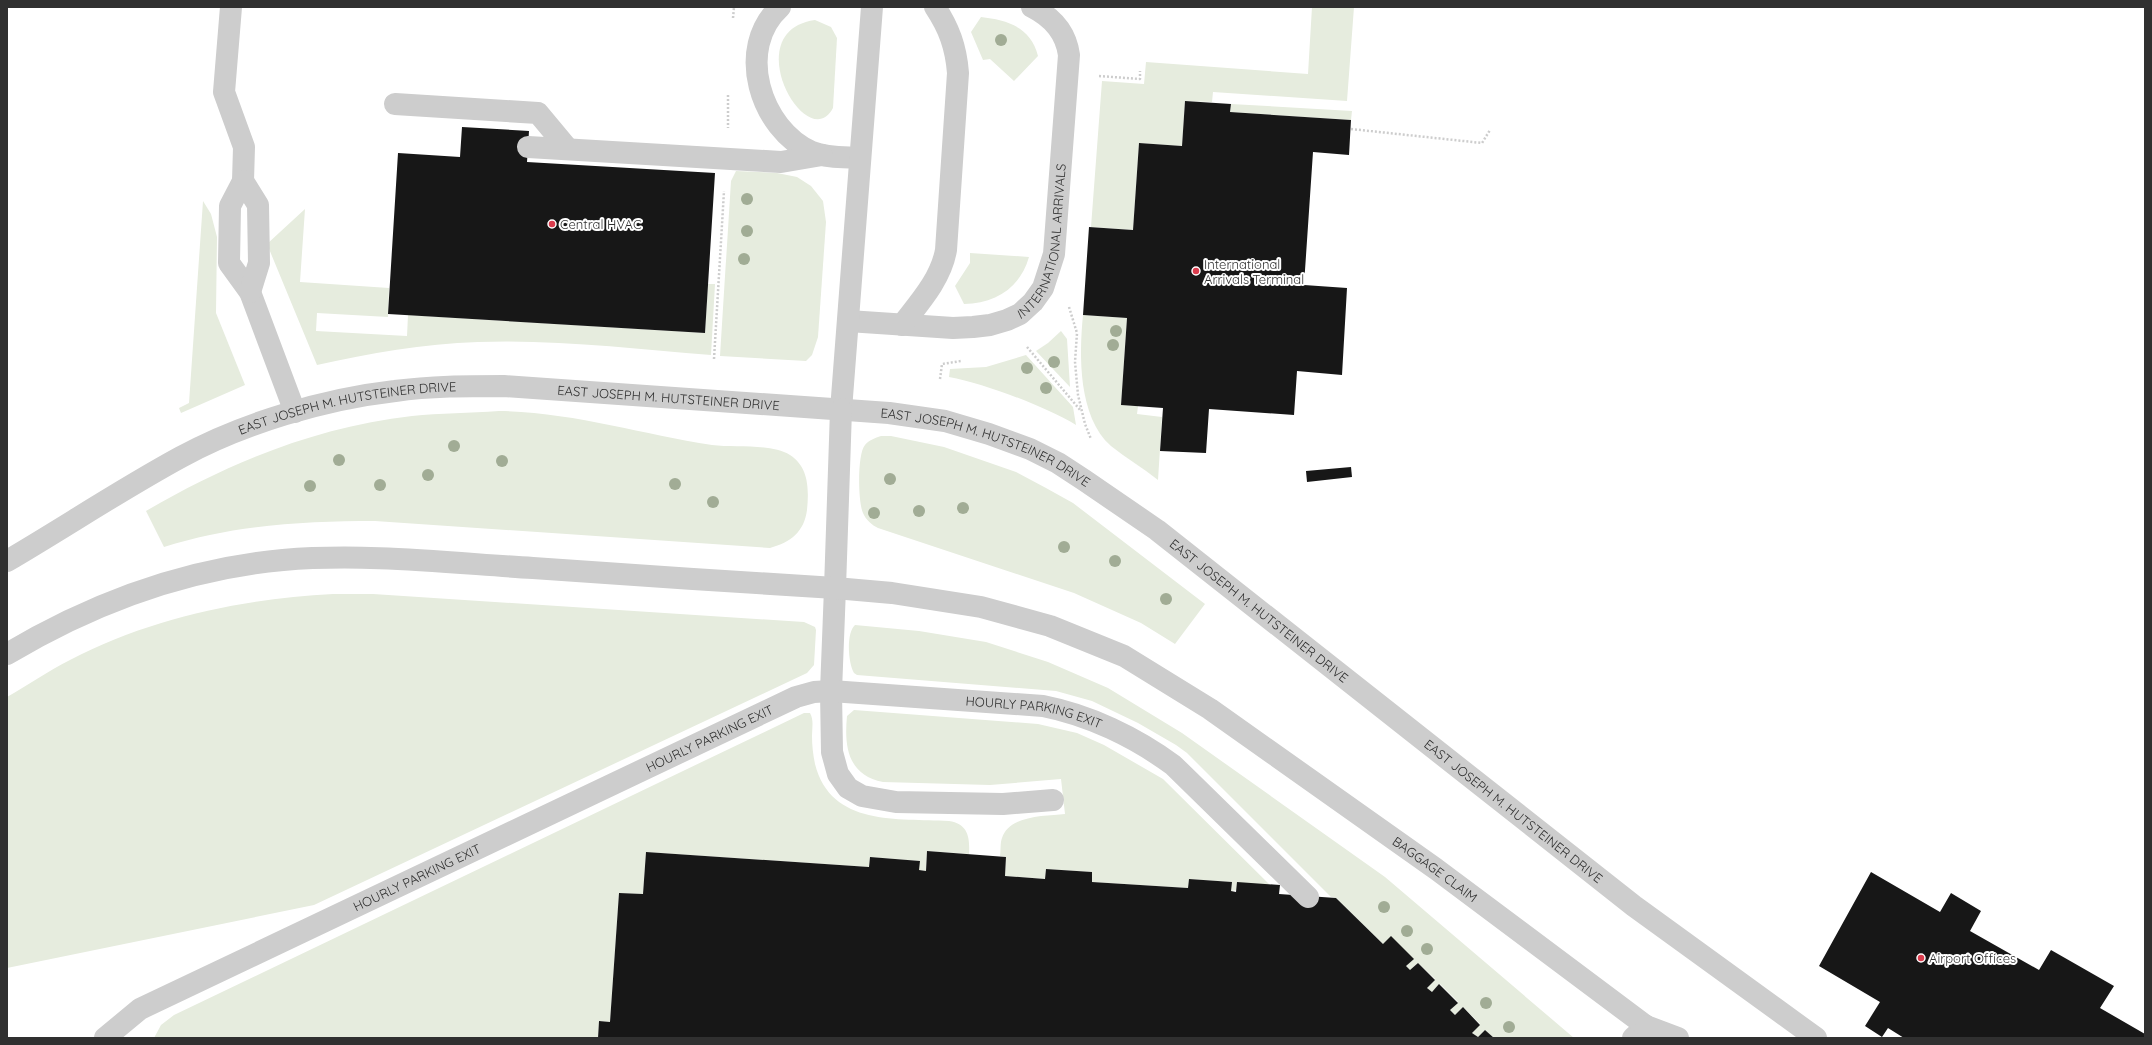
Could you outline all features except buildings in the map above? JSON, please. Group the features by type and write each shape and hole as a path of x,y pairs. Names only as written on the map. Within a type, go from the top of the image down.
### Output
{"street":[{"path":"231,7 224,92 244,147 243,181 230,206 229,262 250,292 296,412"},
{"path":"780,7 770,16 758,40 756,54 759,85 767,107 784,129 805,148 822,155"},
{"path":"872,7 841,410 831,691 832,752 834,763 838,774 848,788 862,796 896,802 1003,804 1053,800"},
{"path":"902,325 937,277 944,262 946,250 958,73 957,55 952,36 935,7"},
{"name":"INTERNATIONAL ARRIVALS","path":"848,321 973,328 1007,320 1020,314 1033,302 1043,288 1049,274 1054,254 1069,55 1067,43 1061,31 1040,11 1032,7"},
{"path":"395,104 538,113 568,149"},
{"path":"528,147 781,162 822,155 860,158"},
{"path":"243,181 258,205 259,263 250,292"},
{"name":"EAST JOSEPH M. HUTSTEINER DRIVE","path":"7,561 182,456 227,436 296,412 340,400 394,391 445,386 504,386 602,391 889,413 945,421 989,434 1030,449 1058,463 1157,530 1634,906 1816,1038"},
{"name":"BAGGAGE CLAIM","path":"7,654 73,618 118,599 203,573 281,560 314,558 397,559 835,588 943,599 1014,615 1050,626 1124,656 1210,709 1436,869 1644,1034 1678,1038"},
{"name":"HOURLY PARKING EXIT","path":"105,1038 140,1009 312,925 796,697 814,692 831,691 1043,706 1068,712 1101,724 1156,753 1173,765 1308,897"}],"path":[{"path":"1351,129 1482,143 1490,130"},
{"path":"1068,305 1077,333 1076,374 1082,412 1091,440"},
{"path":"1027,347 1082,412"}],"shaded area":[{"path":"1312,7 1354,7 1347,101 1213,92 1212,102 1185,101 1182,146 1139,143 1133,230 1091,227 1102,81 1144,84 1146,62 1308,74"},
{"path":"981,17 1000,20 1017,27 1030,38 1035,46 1038,56 1014,81 990,59 983,60 971,32"},
{"path":"815,20 831,27 837,38 833,108 822,119 808,116 795,105 785,86 779,66 781,45 792,29"},
{"path":"1231,104 1352,111 1351,120 1230,112"},
{"path":"736,171 777,173 797,177 811,186 823,201 826,222 818,337 812,355 806,361 720,356 731,181"},
{"path":"203,201 211,214 217,237 216,313 245,385 181,413 179,408 189,403"},
{"path":"305,209 300,282 389,288 388,317 317,313 316,331 407,336 408,315 705,333 708,284 715,284 711,355 624,347 507,341 457,343 397,350 317,365 267,244"},
{"path":"970,253 1029,257 1020,277 1005,292 986,301 964,304 955,286 970,263"},
{"path":"1083,315 1127,318 1121,405 1138,406 1137,414 1162,417 1158,480 1111,446 1100,434 1092,419 1083,385 1081,366"},
{"path":"1061,331 1067,339 1070,387 1036,351 1048,343"},
{"path":"1026,355 1073,407 1076,425 1048,410 1014,396 964,380 949,377 950,369 986,367"},
{"path":"499,411 526,412 580,419 712,445 763,447 782,451 796,460 804,472 808,487 808,495 807,510 803,524 800,530 790,539 770,548 375,521 295,523 242,529 164,547 146,511 209,477 307,438 376,421 433,414"},
{"path":"881,436 891,436 944,447 1016,472 1073,503 1205,604 1175,644 1141,623 1074,593 878,528 869,522 861,508 859,479 862,450 870,440"},
{"path":"333,594 373,594 804,622 815,627 816,630 814,665 807,673 314,905 7,968 7,697 62,664 101,645 165,622 231,606"},
{"path":"855,625 919,631 986,642 1048,662 1108,688 1182,733 1385,877 1574,1038 1494,1038 1485,1030 1478,1037 1472,1033 1480,1024 1463,1007 1455,1015 1450,1010 1458,1002 1440,984 1432,992 1427,988 1435,979 1418,963 1410,970 1406,966 1413,959 1383,944 1336,898 1331,897 1187,753 1138,723 1092,701 1056,691 857,675 854,673 849,656 850,634"},
{"path":"854,710 1038,724 1077,733 1104,745 1163,779 1270,885 1231,891 1231,882 1189,879 1188,888 1092,882 1092,872 1046,869 1045,879 1005,876 1006,857 1000,856 1001,840 1006,830 1012,825 1029,818 1065,814 1061,779 990,785 883,782 871,778 862,773 855,766 848,749 846,738 847,716"},
{"path":"804,713 810,713 812,718 812,743 815,764 823,784 836,799 851,809 869,815 909,820 949,821 960,825 964,828 968,837 969,854 927,851 926,871 919,870 919,861 870,857 869,867 646,852 643,894 619,893 610,1022 599,1021 598,1038 154,1038 161,1025 174,1015"}],"place":[{"name":"Central HVAC","path":"552,224"},
{"name":"International Arrivals Terminal","path":"1196,271"},
{"name":"Airport Offices","path":"1921,958"}]}
